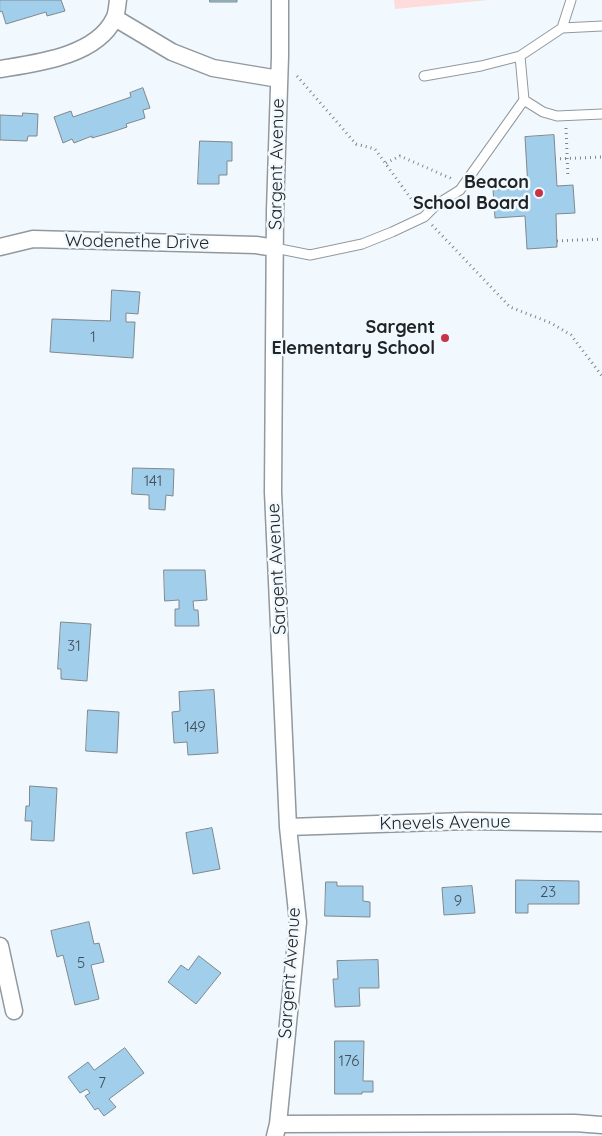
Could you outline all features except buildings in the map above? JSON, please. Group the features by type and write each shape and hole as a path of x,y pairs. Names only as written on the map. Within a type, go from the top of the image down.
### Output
{"street":[{"path":"0,69 49,60 83,48 105,33 115,18 118,0"},
{"name":"Sargent Avenue","path":"276,1130 298,922 288,827 273,492 280,0"},
{"path":"115,18 172,52 213,68 279,79"},
{"name":"Wodenethe Drive","path":"0,247 33,239 256,245 275,248"},
{"name":"Knevels Avenue","path":"288,827 467,821 602,823"},
{"path":"0,946 14,1011"},
{"path":"276,1130 575,1123 602,1125"}],"lane":[{"path":"562,28 571,0"},
{"path":"424,76 481,66 520,56 562,28 602,26"},
{"path":"275,248 310,255 362,244 424,217 436,205 460,190 524,100 520,56"},
{"path":"524,100 543,112 557,116 602,114"}],"path":[{"path":"280,56 356,144 375,149 424,217 510,307 551,323 571,335 602,376"},
{"path":"566,116 568,178"},
{"path":"386,163 400,156 450,178 460,190"},
{"path":"555,159 602,157"},
{"path":"557,241 602,239"}],"shaded area":[{"path":"394,0 489,0 395,9"}],"place":[{"name":"Beacon School Board","path":"539,193"},
{"name":"Sargent Elementary School","path":"445,338"}]}
